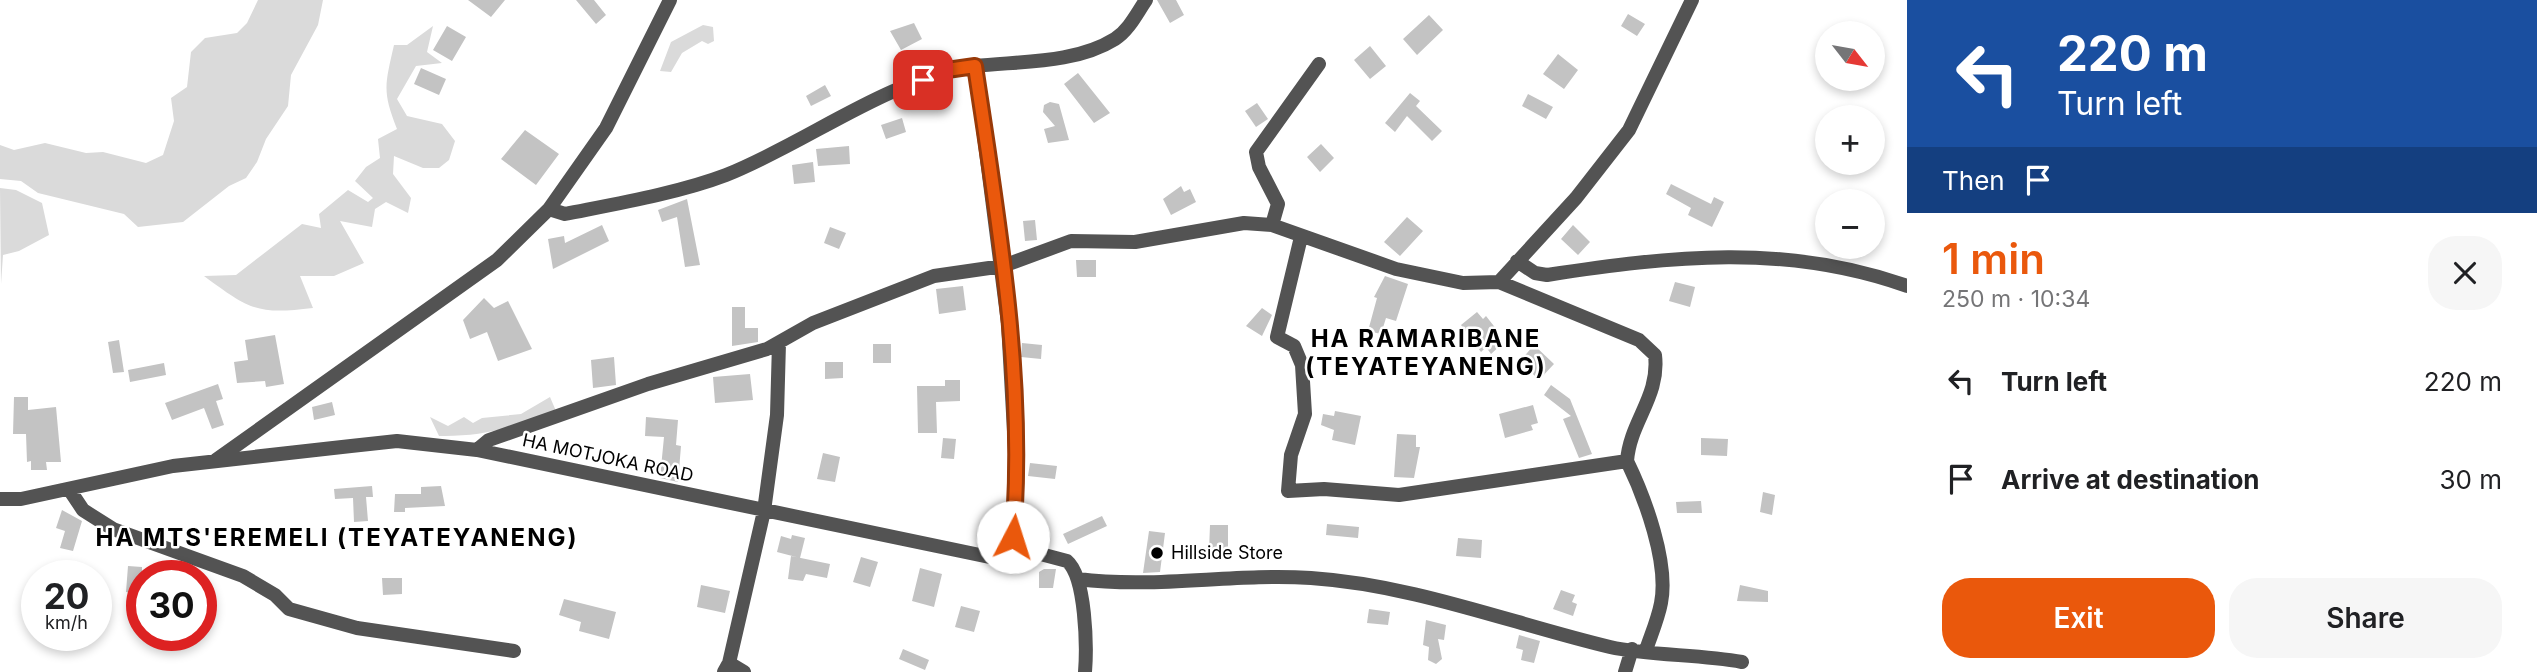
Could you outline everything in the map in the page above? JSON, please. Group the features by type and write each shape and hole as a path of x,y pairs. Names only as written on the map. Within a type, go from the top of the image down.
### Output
{"street":[{"path":"209,463 497,260 549,209 606,128 670,0"},
{"path":"549,209 565,214 724,175 851,108 947,70 1068,57 1115,39 1127,28 1146,0"},
{"path":"1499,282 1576,198 1629,130 1692,0"},
{"path":"1272,225 1278,204 1259,167 1256,152 1320,65"},
{"path":"975,66 1003,266 1015,426 1017,485 1014,552"},
{"path":"477,450 489,440 648,384 768,349 813,323 934,276 1003,266 1071,241 1135,242 1244,223 1272,225 1396,269 1463,283 1499,282 1623,331 1648,346 1655,355 1654,390 1628,442 1627,461 1645,506 1662,571 1662,602 1625,672"},
{"path":"1301,237 1277,337 1294,346 1303,377 1305,414 1291,455 1288,491 1324,489 1399,495 1476,486 1627,461"},
{"path":"1517,261 1535,273 1547,275 1684,257 1756,258 1816,262 1879,276 1907,286"},
{"path":"744,672 727,668 764,511 778,415 779,343"},
{"name":"HA MOTJOKA ROAD","path":"0,499 21,499 173,466 397,441 477,450 999,559 1014,552 1045,553 1067,561 1078,579"},
{"path":"69,489 83,510 113,529 243,576 289,608 357,628 514,651"},
{"path":"1085,672 1087,649 1078,579 1121,585 1226,578 1311,578 1444,599 1529,627 1639,650 1742,662"}],"shaded area":[{"path":"258,0 323,0 318,25 291,75 288,106 266,139 257,162 246,178 229,186 183,222 138,227 124,214 38,193 21,181 0,179 0,145 14,150 45,143 86,153 103,152 146,163 163,155 174,121 171,98 187,87 191,52 205,38 237,33 247,23"},
{"path":"703,25 713,27 714,41 708,44 702,41 682,53 671,72 660,71 671,42"},
{"path":"433,26 427,52 442,63 416,66 397,99 407,116 442,124 455,141 449,160 439,168 423,168 394,156 393,174 411,198 408,213 386,202 375,209 372,227 340,221 364,263 334,276 300,276 313,308 294,310 278,311 254,307 232,296 204,276 236,275 302,224 321,228 319,214 348,190 368,202 373,198 355,181 366,167 380,158 378,139 397,129 386,88 394,45 407,45"},
{"path":"0,188 16,190 42,203 49,235 19,251 3,255 1,284"},
{"path":"550,397 556,411 485,433 439,436 430,417 448,426 464,417 473,423 482,418 521,414"}],"building":[{"path":"468,0 505,0 491,17"},
{"path":"576,0 594,0 606,15 596,24"},
{"path":"1157,0 1176,0 1184,15 1170,23"},
{"path":"1628,14 1645,24 1637,36 1621,26"},
{"path":"1429,15 1443,30 1417,55 1403,39"},
{"path":"914,23 922,39 901,50 890,31"},
{"path":"447,26 466,37 452,61 433,50"},
{"path":"1370,46 1386,66 1370,79 1354,60"},
{"path":"1558,54 1578,70 1564,89 1543,74"},
{"path":"421,68 446,79 439,95 414,84"},
{"path":"1078,73 1110,113 1094,123 1064,84"},
{"path":"825,85 831,96 811,106 806,96"},
{"path":"1410,93 1420,101 1416,106 1442,131 1432,141 1407,116 1395,132 1385,123"},
{"path":"1528,94 1553,107 1546,119 1522,106"},
{"path":"1050,102 1059,104 1069,140 1048,143 1044,129 1055,126 1043,112 1044,105"},
{"path":"1257,103 1268,119 1256,127 1245,111"},
{"path":"902,118 906,132 886,139 881,125"},
{"path":"525,130 559,154 536,185 501,159"},
{"path":"1321,144 1334,158 1320,172 1307,157"},
{"path":"849,146 850,164 818,166 816,149"},
{"path":"813,162 815,182 794,184 792,165"},
{"path":"1671,184 1711,204 1714,197 1724,202 1712,227 1688,215 1691,208 1666,194"},
{"path":"1181,186 1184,192 1190,189 1196,202 1171,215 1163,199"},
{"path":"687,199 700,265 685,267 677,217 662,222 658,210"},
{"path":"1407,217 1423,231 1400,256 1384,242"},
{"path":"1035,220 1037,240 1025,241 1023,221"},
{"path":"602,225 609,241 553,269 548,239 564,236 565,243"},
{"path":"1573,225 1590,242 1578,255 1561,239"},
{"path":"830,227 846,233 839,249 824,243"},
{"path":"1076,260 1096,260 1096,277 1077,277"},
{"path":"1385,276 1408,284 1396,321 1386,318 1381,334 1368,331 1377,298 1374,297"},
{"path":"1675,282 1695,287 1690,307 1669,301"},
{"path":"963,286 966,310 939,314 936,289"},
{"path":"484,298 494,308 508,301 532,349 498,361 487,332 470,339 463,320"},
{"path":"732,307 745,307 745,328 758,328 758,342 732,346"},
{"path":"1262,308 1272,315 1262,336 1246,326"},
{"path":"1477,312 1483,319 1486,316 1497,330 1497,337 1502,344 1491,354 1486,347 1481,352 1461,325"},
{"path":"275,335 284,384 266,387 265,381 237,383 234,362 248,360 245,340"},
{"path":"119,340 124,372 113,373 108,342"},
{"path":"1022,343 1042,345 1041,359 1021,357"},
{"path":"873,344 891,344 891,363 873,363"},
{"path":"1534,345 1554,364 1539,380 1520,361"},
{"path":"614,357 616,385 593,388 591,360"},
{"path":"825,362 843,362 843,378 825,379"},
{"path":"164,363 166,375 130,382 128,370"},
{"path":"750,374 753,400 715,403 713,377"},
{"path":"945,380 960,380 960,401 936,402 937,433 918,433 917,386 945,386"},
{"path":"218,384 223,399 216,401 224,425 212,429 204,408 172,420 165,403"},
{"path":"1551,385 1570,399 1592,454 1579,458 1563,419 1571,416 1544,395"},
{"path":"14,397 28,397 28,410 56,407 61,462 46,462 47,470 31,470 31,461 27,462 26,434 13,434"},
{"path":"332,402 335,415 314,420 312,407"},
{"path":"1533,405 1538,423 1531,425 1533,430 1505,438 1499,414"},
{"path":"1335,411 1361,416 1355,445 1332,440 1334,430 1321,425 1323,414 1334,416"},
{"path":"646,417 678,420 676,445 681,446 678,482 660,478 664,437 645,436"},
{"path":"1397,434 1416,435 1416,447 1420,447 1414,478 1394,477"},
{"path":"943,438 956,439 954,459 941,458"},
{"path":"1701,438 1728,439 1727,456 1701,455"},
{"path":"823,453 840,457 835,482 817,479"},
{"path":"1030,463 1057,466 1055,479 1028,476"},
{"path":"372,486 373,497 366,497 368,521 354,522 353,498 335,499 334,489"},
{"path":"441,486 445,506 405,508 405,512 394,512 395,494 421,494 421,487"},
{"path":"1763,492 1775,495 1772,515 1760,512"},
{"path":"1701,501 1702,513 1677,513 1676,502"},
{"path":"62,510 82,521 73,551 60,548 65,531 56,528"},
{"path":"1102,516 1107,526 1068,544 1063,534"},
{"path":"1327,524 1359,527 1358,538 1326,535"},
{"path":"1210,525 1228,525 1228,551 1209,551"},
{"name":"Hillside Store","path":"1149,531 1165,533 1160,572 1143,573"},
{"path":"792,535 805,538 800,558 777,552 781,536 791,539"},
{"path":"1458,538 1482,540 1481,558 1456,556"},
{"path":"791,556 830,564 827,578 806,574 803,581 788,579"},
{"path":"861,557 878,562 870,587 853,582"},
{"path":"920,568 942,574 934,607 912,601"},
{"path":"1056,569 1053,588 1039,588 1039,572"},
{"path":"382,578 402,578 402,594 383,595"},
{"path":"701,585 730,591 725,613 697,607"},
{"path":"1740,585 1768,591 1768,602 1737,601"},
{"path":"1561,590 1575,595 1572,602 1577,604 1573,616 1553,609"},
{"path":"564,599 616,612 609,639 579,631 581,622 559,615"},
{"path":"961,606 980,611 974,632 955,627"},
{"path":"1369,609 1390,612 1388,625 1367,623"},
{"path":"1426,620 1446,625 1444,640 1438,639 1442,659 1436,664 1428,660 1429,647 1423,645"},
{"path":"1519,635 1540,641 1534,663 1521,660 1523,650 1516,648"},
{"path":"903,649 929,660 925,670 899,659"}],"place":[{"name":"Hillside Store","path":"1157,553"}],"district":[{"name":"HA RAMARIBANE (TEYATEYANENG)","path":"1426,353"},
{"name":"HA MTS'EREMELI (TEYATEYANENG)","path":"337,538"}],"route":[{"path":"923,80 947,70 975,66 993,187 1008,323 1017,485 1013,537"}]}
